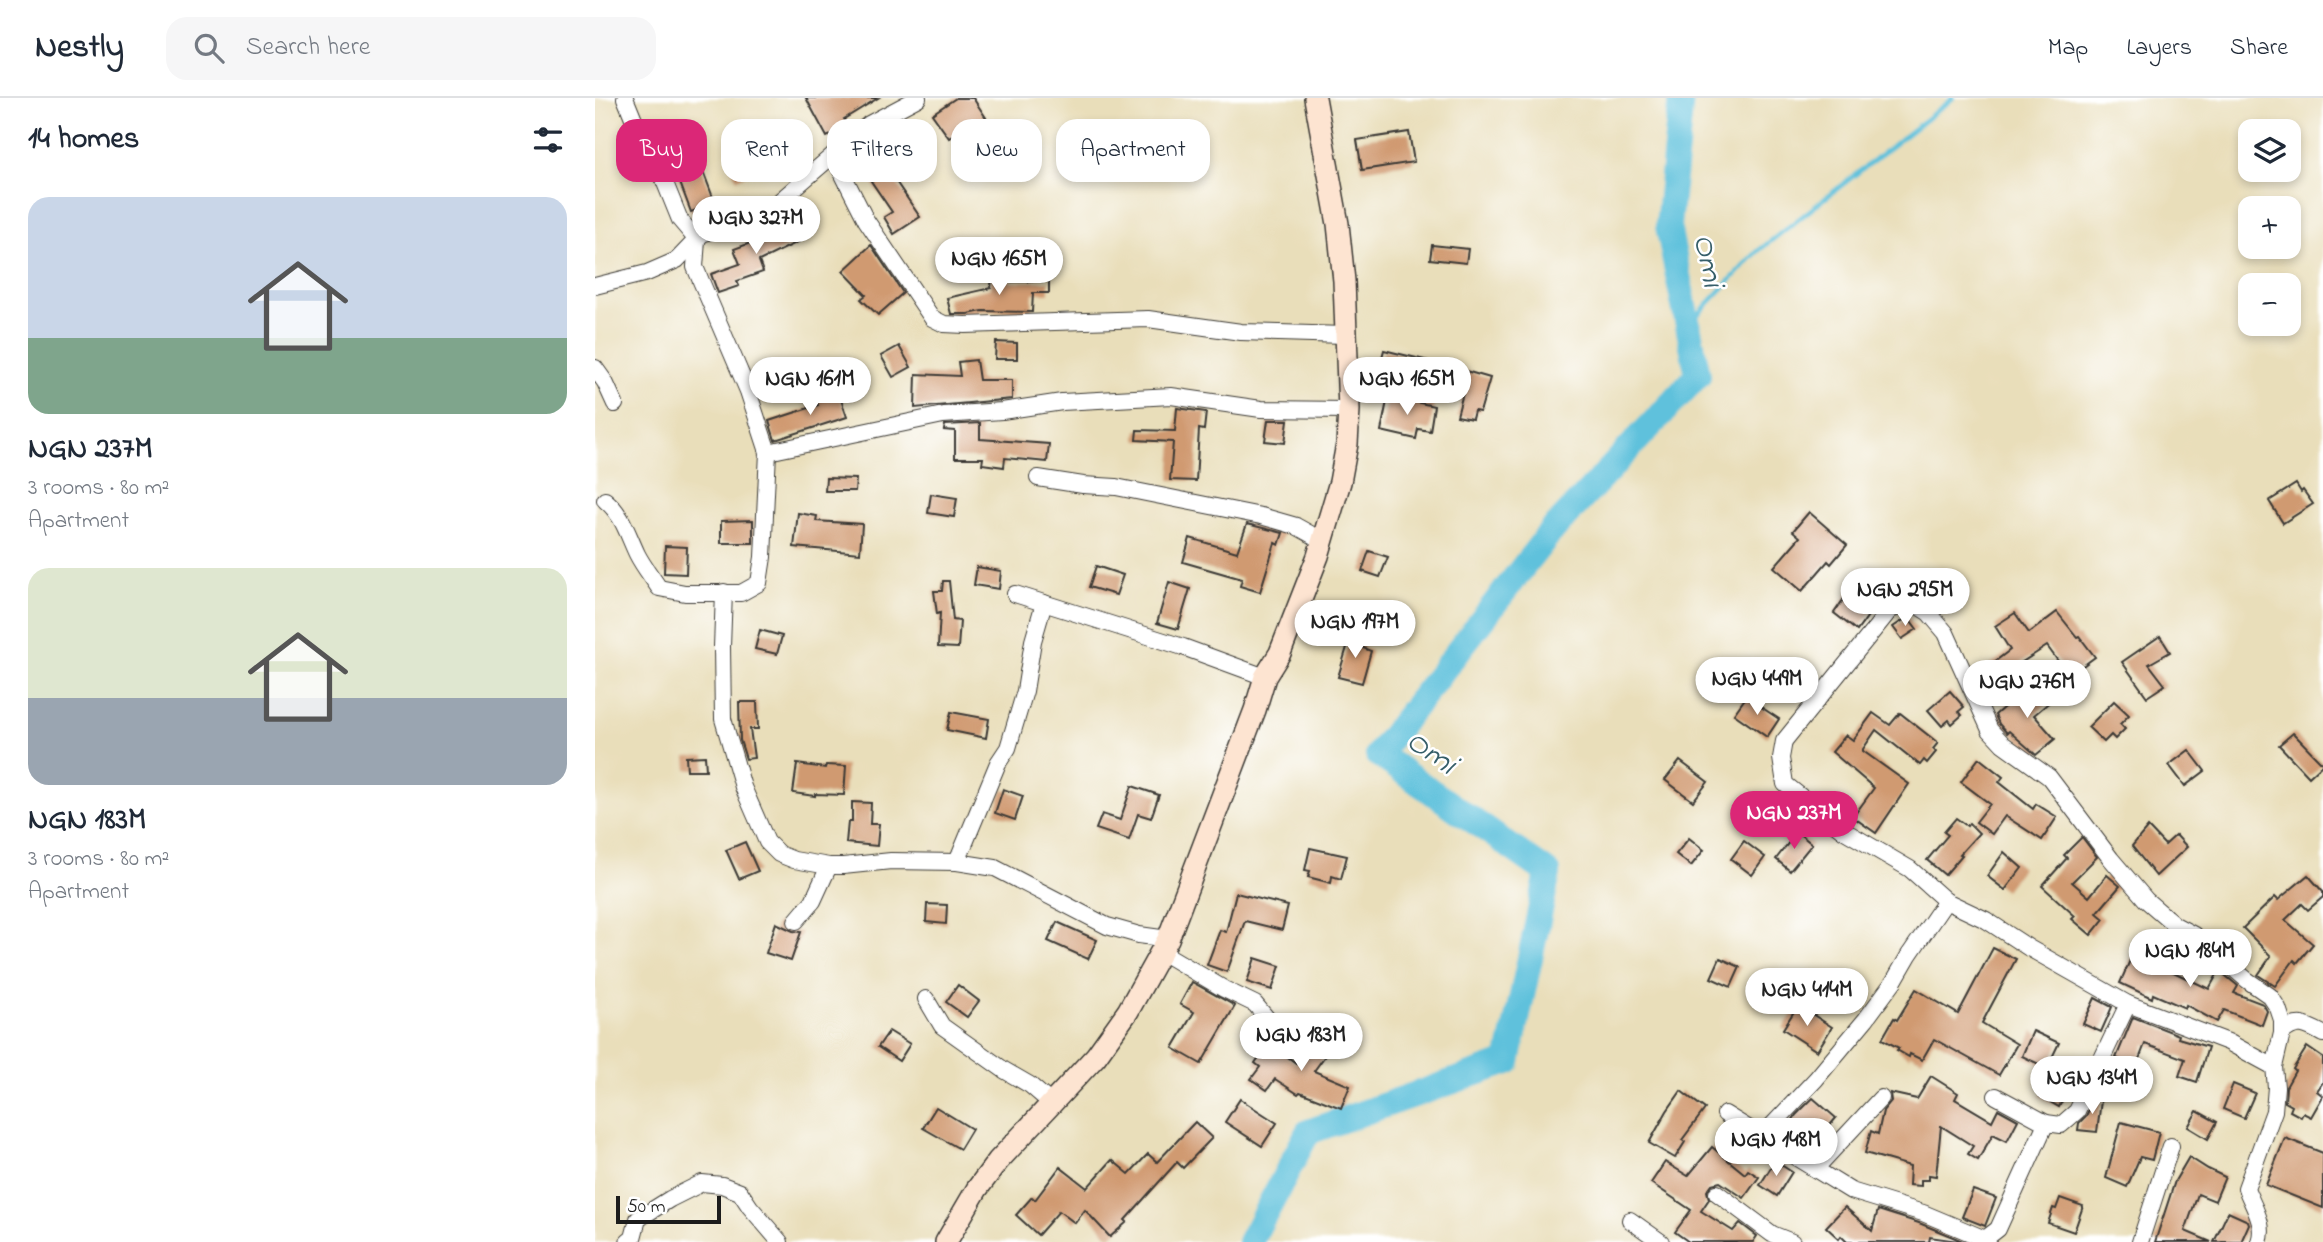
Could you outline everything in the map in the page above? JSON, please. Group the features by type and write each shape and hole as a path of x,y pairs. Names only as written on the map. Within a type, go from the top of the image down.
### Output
{"main road":[{"path":"946,1242 977,1189 998,1161 1096,1056 1128,1011 1164,945 1255,710 1265,677 1280,653 1323,541 1340,482 1347,444 1349,410 1344,281 1338,224 1315,98"}],"street":[{"path":"605,500 626,525 638,555 659,588 685,593 741,593 759,583 763,557 768,452 748,391 695,267 697,240 680,220 659,168 645,147 625,98"},
{"path":"878,119 918,98"},
{"path":"595,286 647,273 677,260 702,234 760,214 775,205 827,160"},
{"path":"847,182 866,220 932,318 944,324 1148,319 1241,332 1345,335"},
{"path":"595,368 615,404"},
{"path":"768,452 943,415 1002,411 1062,402 1171,396 1261,409 1349,410"},
{"path":"1038,478 1117,487 1261,516 1296,526 1323,541"},
{"path":"724,592 723,719 736,771 767,842 779,854 794,860 829,866 891,860 957,862 995,868 1107,926 1164,945 1224,989 1255,1004 1283,1038"},
{"path":"1015,594 1183,647 1265,677"},
{"path":"957,862 998,763 1008,748 1019,714 1033,641 1044,603"},
{"path":"2259,1242 2262,1236 2260,1220 2246,1188 2274,1111 2274,1067 2282,1033 2278,1008 2270,996 2145,900 2049,778 2003,744 1990,730 1946,633 1929,613 1918,606 1903,605 1890,610 1784,741 1781,758 1785,784 1843,830 1910,869 1946,901 1986,920 2039,954 2128,1004 2228,1042 2274,1067"},
{"path":"796,921 813,901 829,866"},
{"path":"1762,1136 1816,1079 1866,1019 1946,901"},
{"path":"926,999 942,1026 1030,1085 1052,1104"},
{"path":"1996,1096 2046,1123 2061,1125 2077,1111 2128,1004"},
{"path":"2282,1033 2290,1025 2297,1024 2323,1034"},
{"path":"1815,1170 1881,1098"},
{"path":"1725,1114 1851,1191 1923,1213 1985,1239 1999,1229 2046,1123"},
{"path":"2140,1242 2171,1146"},
{"path":"628,1242 633,1238 638,1219 702,1183 722,1185 740,1192 780,1242"},
{"path":"1717,1193 1772,1238 1792,1242"},
{"path":"1630,1220 1661,1242"}],"building":[{"path":"806,98 878,98 844,119 827,119 827,137"},
{"path":"956,98 973,98 987,119 951,119 949,138 932,114"},
{"path":"1409,132 1414,162 1362,170 1357,140"},
{"path":"680,182 707,182 715,203 691,212"},
{"path":"872,182 896,182 920,217 894,234 884,217 892,212"},
{"path":"792,219 802,240 759,261 763,272 737,281 739,286 718,293 711,274 740,264 734,249 770,236 767,230"},
{"path":"871,245 903,293 878,315 861,299 866,295 843,271"},
{"path":"1432,245 1468,249 1466,263 1430,259"},
{"path":"992,273 1011,274 1010,282 1049,281 1049,293 1033,293 1032,312 983,311 951,314 947,298 991,288"},
{"path":"996,342 1017,343 1017,359 995,359"},
{"path":"899,346 911,367 893,377 881,356"},
{"path":"1384,350 1490,378 1480,412 1474,411 1472,419 1457,416 1463,393 1378,372"},
{"path":"976,360 979,380 1012,380 1012,399 915,408 916,374 960,376 958,362"},
{"path":"772,367 777,379 758,386 753,373"},
{"path":"838,391 847,417 775,440 769,421 818,405 816,399"},
{"path":"1388,396 1434,406 1430,431 1418,429 1416,439 1381,431"},
{"path":"1177,408 1206,412 1204,430 1199,429 1196,481 1170,480 1173,442 1136,440 1137,430 1175,431"},
{"path":"1268,420 1288,420 1285,443 1265,441"},
{"path":"980,423 980,439 1049,444 1047,462 1005,458 1004,467 982,464 983,458 955,458 955,431 944,430 945,425"},
{"path":"826,478 856,479 855,491 825,491"},
{"path":"2296,484 2313,504 2283,523 2269,501"},
{"path":"931,494 957,498 954,517 928,513"},
{"path":"1809,512 1847,545 1831,564 1828,561 1802,591 1774,567 1800,537 1793,531"},
{"path":"798,513 817,516 816,521 862,524 860,553 794,547"},
{"path":"753,520 753,543 721,543 721,521"},
{"path":"1247,524 1283,533 1279,545 1275,543 1260,592 1240,586 1242,579 1183,562 1190,538 1237,552"},
{"path":"665,546 687,547 686,574 664,573"},
{"path":"1369,551 1388,557 1380,577 1362,571"},
{"path":"1096,566 1123,575 1116,595 1089,587"},
{"path":"977,567 1001,571 999,589 974,585"},
{"path":"1889,577 1897,587 1878,602 1857,631 1834,613 1850,590 1862,598"},
{"path":"943,581 949,581 953,620 960,621 958,648 938,647 940,613 937,614 934,591 942,591"},
{"path":"1169,582 1190,589 1178,629 1157,623"},
{"path":"2057,612 2095,657 2069,676 2047,646 2013,668 2017,674 2000,687 1985,669 2010,650 1995,626 2015,613 2029,633"},
{"path":"1908,617 1917,629 1902,639 1893,627"},
{"path":"760,630 782,636 777,654 755,649"},
{"path":"1351,634 1366,639 1363,648 1371,651 1362,683 1338,677"},
{"path":"2160,636 2170,652 2149,664 2165,685 2147,697 2122,662"},
{"path":"2038,684 2052,700 2034,715 2055,739 2036,755 2009,731 2007,733 1995,715 2011,701 2014,704"},
{"path":"1950,691 1964,707 1958,712 1962,715 1952,724 1949,720 1942,726 1928,710"},
{"path":"1746,697 1779,719 1767,737 1734,714"},
{"path":"2114,701 2129,715 2120,724 2125,729 2115,739 2111,735 2104,742 2088,727"},
{"path":"739,702 757,702 758,729 750,729 754,758 746,759 740,740"},
{"path":"951,712 989,719 986,738 947,730"},
{"path":"1873,713 1890,725 1900,713 1938,743 1933,749 1936,752 1927,763 1924,760 1920,765 1876,730 1863,751 1909,784 1876,833 1853,817 1874,788 1832,752 1846,735 1853,740"},
{"path":"2293,733 2323,764 2309,777 2279,745"},
{"path":"2189,750 2205,771 2185,786 2169,765"},
{"path":"705,756 706,770 687,770 686,757"},
{"path":"1979,758 2003,777 1999,782 2033,809 2036,804 2057,817 2042,840 2005,816 1992,834 1976,822 1990,804 1961,782"},
{"path":"1680,761 1708,782 1693,801 1665,780"},
{"path":"797,764 825,768 826,765 846,766 844,795 815,796 793,793"},
{"path":"1132,786 1159,795 1151,818 1138,814 1129,840 1096,829 1102,814 1120,820"},
{"path":"1003,789 1023,796 1015,820 995,813"},
{"path":"852,802 871,803 870,824 879,824 877,846 846,843 848,822 852,822"},
{"path":"1956,818 1967,826 1969,823 1979,833 1945,875 1927,860 1948,835 1944,832"},
{"path":"2148,827 2165,845 2176,835 2187,847 2156,876 2132,846"},
{"path":"1797,832 1812,844 1790,871 1776,859"},
{"path":"2082,837 2097,857 2072,882 2089,897 2107,875 2120,886 2097,913 2104,919 2091,935 2072,919 2075,916 2042,886 2067,858 2064,855"},
{"path":"1689,838 1704,850 1691,866 1676,854"},
{"path":"1744,841 1765,857 1752,875 1731,859"},
{"path":"745,842 758,871 739,879 726,850"},
{"path":"1310,848 1347,856 1341,879 1332,876 1331,883 1308,877 1310,871 1305,870"},
{"path":"2004,852 2022,868 2005,890 1987,876"},
{"path":"2308,875 2323,892 2323,897 2308,910 2302,904 2285,920 2313,944 2297,963 2294,960 2275,986 2258,975 2271,956 2243,928 2275,897 2278,900"},
{"path":"1236,893 1288,906 1282,930 1245,921 1227,972 1207,965 1220,930 1226,932"},
{"path":"927,904 947,905 946,924 926,922"},
{"path":"1057,922 1097,940 1088,959 1048,941"},
{"path":"776,923 801,932 791,961 766,953"},
{"path":"2164,937 2176,945 2163,967 2209,989 2219,971 2221,972 2238,986 2234,993 2263,1004 2267,1011 2262,1025 2224,1010 2217,1022 2186,1005 2185,1008 2153,994 2152,998 2120,983 2131,958 2147,966"},
{"path":"1993,948 2016,959 1982,1023 2017,1044 1999,1075 1934,1039 1922,1060 1910,1054 1909,1057 1882,1039 1916,989 1958,1014"},
{"path":"1255,958 1280,966 1272,990 1247,982"},
{"path":"1720,958 1740,967 1731,987 1711,978"},
{"path":"1192,982 1235,1006 1201,1064 1173,1048 1194,1012 1180,1004"},
{"path":"958,985 979,1001 967,1017 946,1002"},
{"path":"2095,998 2112,1007 2101,1032 2083,1024"},
{"path":"1798,1005 1832,1027 1817,1051 1783,1029"},
{"path":"2133,1017 2179,1035 2178,1038 2208,1047 2197,1082 2179,1076 2185,1059 2145,1044 2136,1067 2116,1058"},
{"path":"889,1031 910,1044 899,1061 878,1047"},
{"path":"2033,1031 2059,1043 2047,1068 2022,1056"},
{"path":"1316,1035 1332,1046 1314,1071 1350,1086 1341,1108 1300,1092 1298,1094 1275,1079 1267,1090 1251,1079 1260,1067 1255,1063 1269,1043 1296,1063"},
{"path":"2307,1047 2323,1058 2323,1082 2317,1091 2323,1096 2311,1117 2303,1113 2301,1117 2290,1111 2292,1106 2285,1102 2286,1087 2295,1071 2293,1069"},
{"path":"2056,1066 2075,1076 2059,1107 2040,1096"},
{"path":"1931,1076 1958,1093 1955,1099 1992,1121 1998,1109 2018,1120 2007,1141 1993,1134 1978,1160 1968,1154 1973,1146 1941,1126 1936,1176 1929,1175 1929,1180 1921,1180 1921,1186 1909,1185 1910,1166 1865,1153 1871,1131 1878,1134 1883,1111 1891,1101 1890,1093 1917,1099"},
{"path":"2233,1084 2255,1093 2244,1118 2223,1109"},
{"path":"1681,1091 1705,1109 1682,1140 1685,1142 1675,1158 1649,1143"},
{"path":"2098,1092 2102,1093 2097,1132 2078,1130 2079,1123 2086,1116"},
{"path":"1813,1098 1836,1118 1821,1136 1816,1132 1804,1148 1784,1134 1796,1115"},
{"path":"1240,1099 1277,1123 1262,1146 1225,1122"},
{"path":"936,1107 972,1129 960,1149 923,1128"},
{"path":"2197,1111 2217,1122 2208,1139 2188,1127"},
{"path":"1195,1122 1212,1138 1183,1168 1177,1162 1125,1220 1127,1222 1110,1237 1085,1210 1075,1223 1059,1211 1038,1235 1016,1215 1032,1197 1035,1200 1060,1167 1087,1188 1112,1160 1129,1174 1148,1154 1157,1162"},
{"path":"2121,1122 2159,1132 2152,1160 2140,1157 2127,1187 2106,1178"},
{"path":"2285,1138 2323,1153 2323,1208 2266,1185"},
{"path":"1712,1147 1745,1174 1748,1170 1759,1177 1744,1198 1720,1182 1712,1184 1707,1191 1709,1199 1701,1211 1733,1231 1740,1223 1757,1236 1753,1242 1689,1242 1675,1232 1691,1210 1651,1183 1665,1162 1688,1176"},
{"path":"2189,1157 2225,1177 2215,1201 2198,1194 2185,1231 2211,1242 2155,1242 2175,1181"},
{"path":"1775,1161 1792,1172 1777,1196 1760,1185"},
{"path":"1973,1190 1996,1198 1985,1226 1962,1217"},
{"path":"2060,1198 2083,1206 2074,1232 2048,1223"},
{"path":"1845,1207 1872,1231 1878,1210 1965,1242 1930,1237 1929,1242 1847,1242 1841,1236 1839,1239 1826,1227"},
{"path":"2228,1212 2248,1221 2241,1242 2214,1242"}],"waterway":[{"name":"Omi","path":"1250,1242 1308,1132 1508,1062 1548,873 1378,754 1548,535 1698,375 1668,226 1681,98"},
{"path":"1688,325 1758,251 1953,98"}]}
